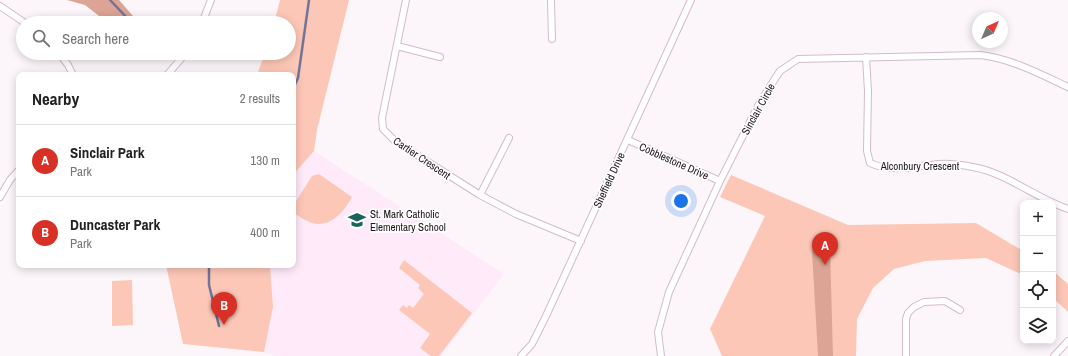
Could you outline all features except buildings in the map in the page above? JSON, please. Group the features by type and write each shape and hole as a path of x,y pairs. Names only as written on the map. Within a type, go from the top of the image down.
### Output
{"street":[{"path":"205,16 211,0"},
{"name":"Cartier Crescent","path":"406,0 382,118 383,129 395,141 480,195 516,214 581,241"},
{"path":"551,0 552,39"},
{"name":"Sheffield Drive","path":"521,356 532,344 543,323 691,0"},
{"path":"0,6 16,17"},
{"path":"397,46 440,57"},
{"name":"Sinclair Circle","path":"661,356 658,332 669,292 720,182 760,102 780,71 798,59 981,55 998,57 1017,63 1068,87"},
{"name":"Alconbury Crescent","path":"866,57 868,91 867,151 870,163 879,168 901,168 941,164 973,167 994,173 1068,209"},
{"path":"64,60 72,72"},
{"path":"170,72 180,60"},
{"path":"480,195 509,138"},
{"name":"Cobblestone Drive","path":"628,140 720,182"},
{"path":"0,197 10,180 16,173"},
{"path":"906,356 906,319 908,313 914,307 924,302 945,301 960,310"},
{"path":"1054,356 1068,341"}],"shaded area":[{"path":"67,0 119,0 133,16 99,16 85,5"},
{"path":"280,0 349,0 317,130 314,151 296,172 296,72 258,72 262,60 296,60 296,16 276,16"},
{"name":"St. Mark Catholic Elementary School","path":"314,151 504,274 441,356 274,356 264,352 273,307 270,268 296,268 296,172"},
{"path":"319,174 352,197 339,215 328,222 321,224 314,224 296,215 296,201 312,176"},
{"path":"731,175 848,225 976,223 1020,249 1020,274 986,258 925,261 894,269 873,288 857,319 856,356 722,356 710,329 765,216 720,197"},
{"path":"822,241 830,248 833,356 818,356 812,251 815,242"},
{"path":"404,260 472,313 439,356 431,356 420,348 430,334 399,310 403,305 407,308 409,305 413,308 424,294 418,288 420,285 399,268"},
{"path":"167,268 270,268 273,307 264,352 183,344"},
{"path":"1056,274 1068,284 1068,312 1056,301"},
{"path":"132,280 133,325 112,326 112,281"}],"waterway":[{"path":"110,0 125,16"},
{"path":"296,82 298,78 309,0"},
{"path":"209,268 209,285 219,326"}],"place":[{"name":"St. Mark Catholic Elementary School","path":"357,220"},
{"name":"Sinclair Park","path":"825,265"},
{"name":"Duncaster Park","path":"224,325"}]}
